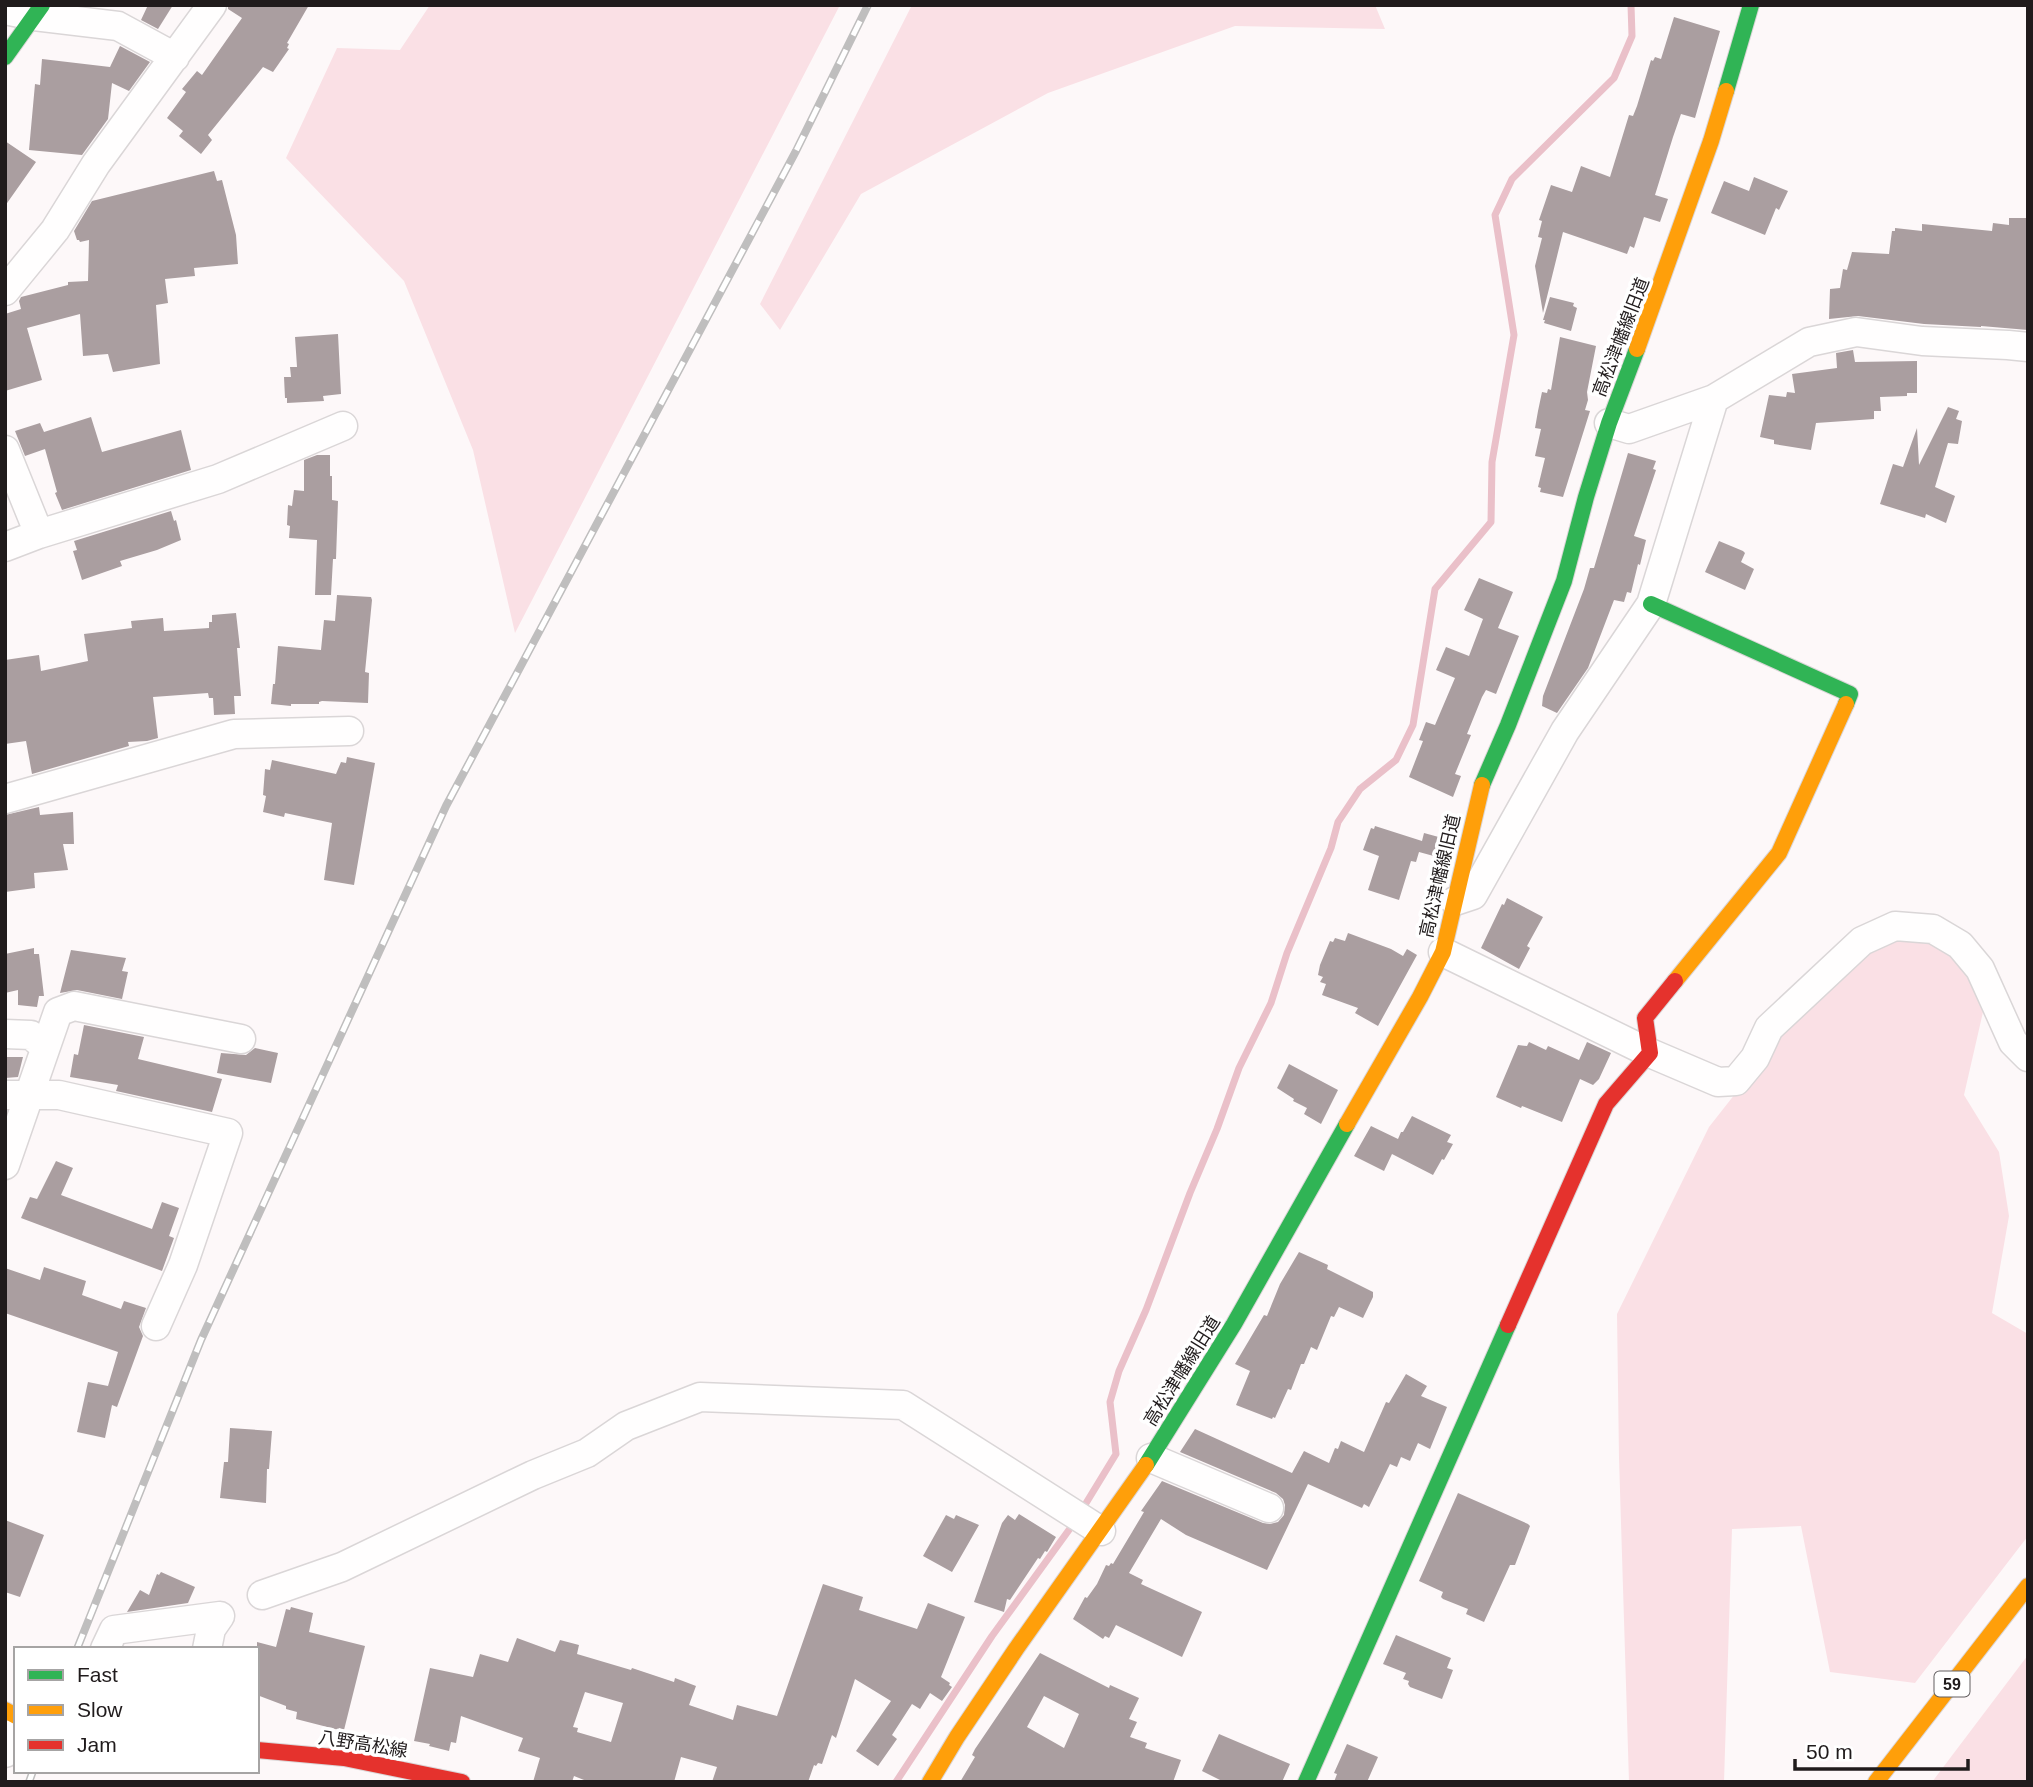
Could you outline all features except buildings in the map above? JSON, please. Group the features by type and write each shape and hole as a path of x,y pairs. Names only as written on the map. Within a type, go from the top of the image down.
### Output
{"main road":[{"name":"高松津幡線旧道","path":"930,1782 1097,1527 1152,1458 1234,1324 1420,997 1443,951 1482,784 1564,581 1609,423 1711,141 1751,5"},
{"path":"5,57 38,10"},
{"path":"1306,1782 1606,1104 1650,1053 1645,1018 1779,853 1850,694 1651,604"},
{"name":"59","path":"1876,1782 2028,1586"},
{"name":"八野高松線","path":"259,1750 344,1758 462,1782"}],"street":[{"path":"5,291 55,230 96,164 212,5"},
{"path":"5,10 38,10 118,26 175,57"},
{"path":"1609,423 1629,429 1714,399 1809,342 1856,332 1922,341 2028,347"},
{"path":"1455,901 1473,895 1565,731 1651,604 1714,399"},
{"path":"5,547 218,479 342,426"},
{"path":"5,450 39,534"},
{"path":"5,799 234,734 349,731"},
{"path":"1443,951 1650,1053 1718,1082 1736,1082 1755,1058 1769,1027 1862,941 1895,926 1933,929 1960,945 1980,969 2012,1042 2028,1057"},
{"path":"5,1166 17,1096 45,1047 58,1012 74,1006 241,1040"},
{"path":"5,1034 31,1035 45,1047"},
{"path":"17,1096 58,1095 228,1133 183,1265 156,1326"},
{"path":"262,1595 342,1567 533,1475 587,1453 626,1426 700,1397 903,1405 1097,1527"},
{"path":"1152,1458 1269,1508"},
{"path":"106,1647 114,1630 220,1616 211,1629 207,1647"},
{"path":"5,1753 14,1736"}],"shaded area":[{"path":"430,5 840,5 515,633 473,450 404,281 286,158 337,48 400,50"},
{"path":"912,5 1375,5 1385,29 1235,26 1048,93 861,194 780,330 760,304"},
{"path":"1899,936 1936,941 1965,971 1983,1012 1964,1095 1999,1152 2009,1216 1992,1313 2028,1334 2028,1536 1915,1683 1830,1672 1801,1526 1732,1529 1724,1782 1629,1782 1617,1314 1709,1127 1757,1066 1787,1016 1855,954"},
{"path":"2028,1655 2028,1782 1932,1782"}],"waterway":[{"path":"1080,1513 1116,1454 1110,1402 1119,1371 1146,1310 1239,1068 1271,1003 1287,953 1331,848 1338,822 1360,789 1396,760 1413,725 1435,589 1491,522 1492,462 1514,335 1495,215 1512,179 1614,78 1632,36 1631,5"},
{"path":"896,1782 992,1636 1074,1523"}],"railway":[{"path":"78,1647 201,1340 446,806 796,151 868,5"},
{"path":"29,1782 32,1773"}],"traffic: fast":[{"path":"5,57 42,5"},
{"path":"1726,91 1751,5"},
{"path":"1482,785 1564,581 1609,423 1637,349"},
{"path":"1651,604 1850,694 1846,704"},
{"path":"1146,1465 1234,1324 1347,1124"},
{"path":"1306,1782 1508,1325"}],"traffic: slow":[{"path":"1637,349 1711,141 1726,91"},
{"path":"1675,981 1779,853 1846,704"},
{"path":"1347,1124 1443,952 1482,785"},
{"path":"930,1782 1016,1649 1146,1465"},
{"path":"1876,1782 2028,1586"},
{"path":"5,1710 14,1715"}],"traffic: jam":[{"path":"1508,1325 1606,1104 1650,1053 1645,1018 1675,981"},
{"path":"259,1750 344,1758 462,1782"}]}
